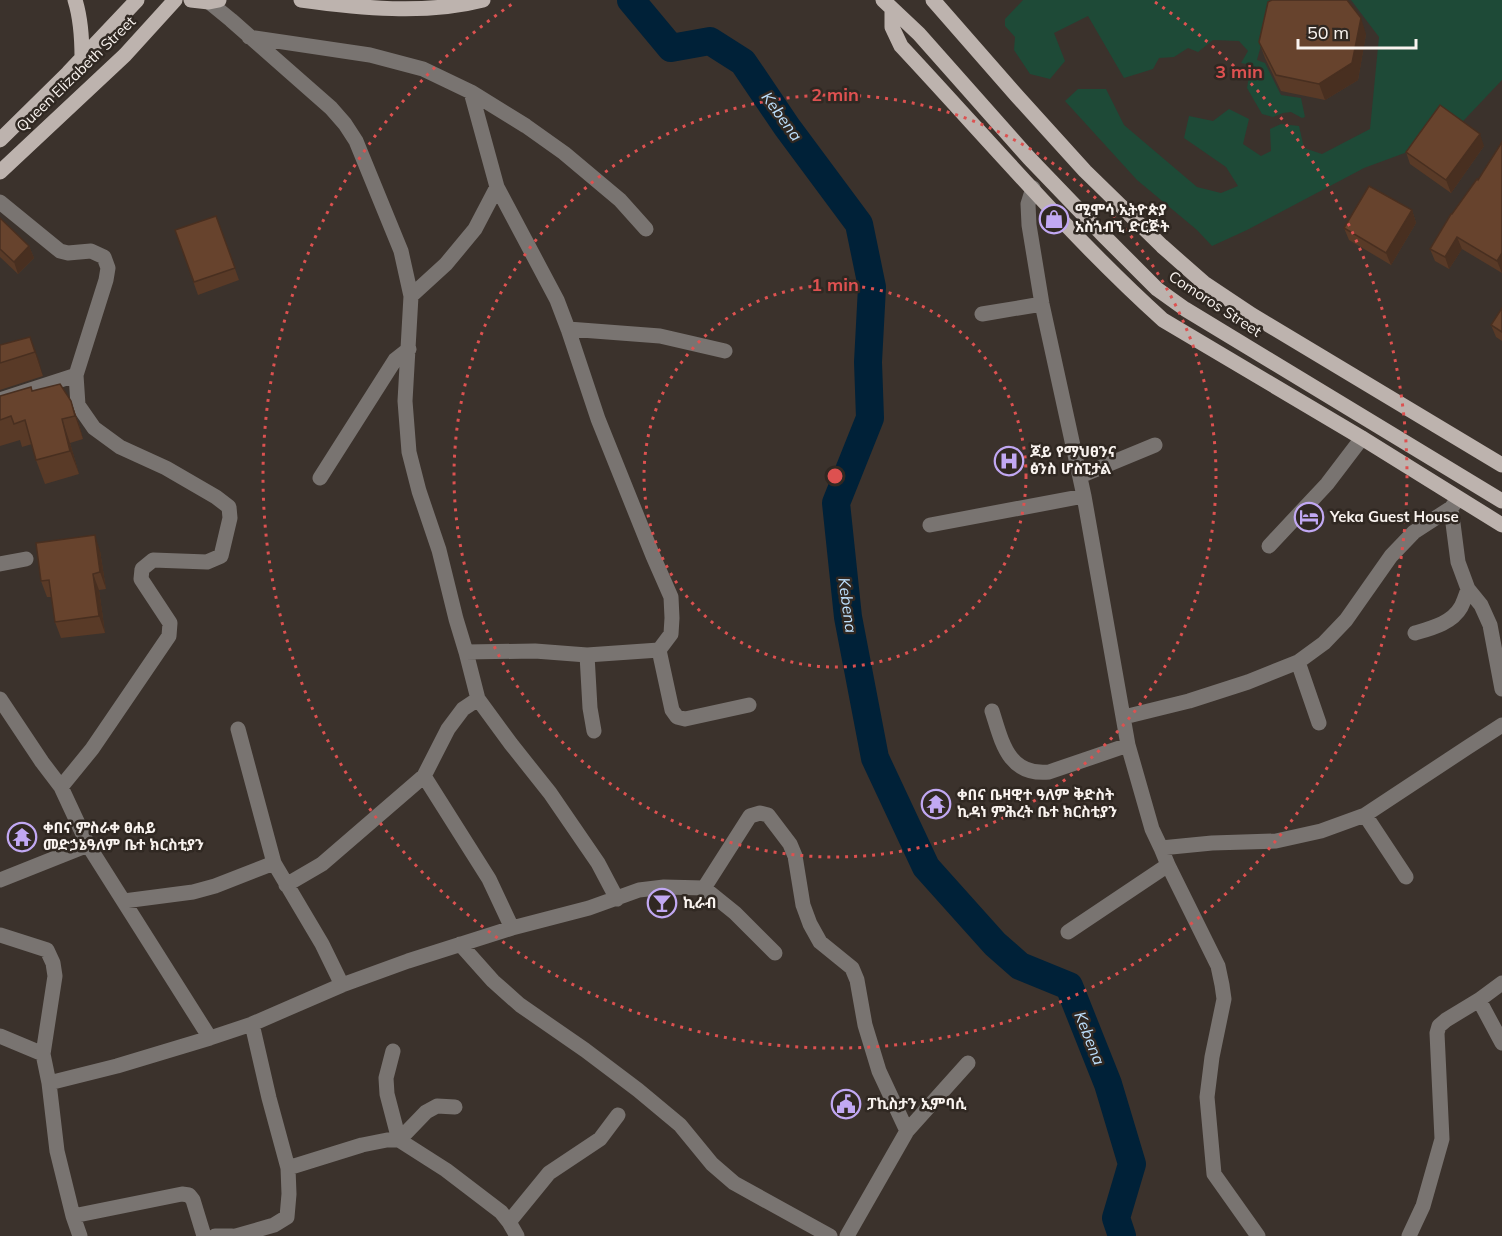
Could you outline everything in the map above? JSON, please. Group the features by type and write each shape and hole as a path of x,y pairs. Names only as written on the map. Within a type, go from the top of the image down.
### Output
{"main road":[{"path":"75,0 81,26 82,58"},
{"name":"Queen Elizabeth Street","path":"0,140 137,0"},
{"name":"Queen Elizabeth Street","path":"0,172 124,55 175,0"},
{"path":"191,0 214,1"},
{"path":"301,0 342,6 410,9 469,4 483,0"},
{"name":"Comoros Street","path":"933,0 1085,171 1162,246 1204,283 1291,339 1502,465"},
{"path":"887,5 892,27 901,46 1134,294 1163,320 1362,438 1454,504 1502,525"},
{"name":"Comoros Street","path":"887,5 919,34 1029,158 1157,289 1185,309 1502,501"}],"street":[{"path":"214,1 249,37 331,108 356,141 401,251 411,296 405,401 409,452 419,491 439,550 478,699 550,793 598,863 617,899"},
{"path":"249,37 391,60 423,69 471,92 564,153 620,200 646,230"},
{"path":"471,92 497,187 557,300 598,419 652,556 671,597 671,634 659,650 672,710 677,717 685,719 749,705"},
{"path":"411,296 446,264 475,229 497,187"},
{"path":"1033,188 1028,204 1029,225 1042,304 1084,496 1128,745 1152,829 1218,966 1222,984 1224,999 1212,1057 1207,1097 1214,1174 1258,1236"},
{"path":"0,202 60,251 68,253 91,251 104,257 108,268 106,280 76,375 78,405 94,428 120,447 166,468 229,507 230,518 221,556 207,562 153,560 142,568 141,579 170,623 169,636 92,749 61,787"},
{"path":"982,314 1042,304"},
{"path":"568,329 660,336 725,351"},
{"path":"320,478 395,360 409,348"},
{"path":"0,400 76,375"},
{"path":"1269,546 1327,484 1362,438"},
{"path":"1080,476 1155,445"},
{"path":"930,525 1084,496"},
{"path":"1454,504 1458,562 1468,589 1481,605 1490,625 1502,689"},
{"path":"1124,717 1189,701 1248,682 1298,662 1324,643 1346,620 1391,556 1414,532 1454,504"},
{"path":"0,564 26,559"},
{"path":"1415,633 1443,624 1454,616 1460,609 1468,589"},
{"path":"466,652 535,651 586,655 659,650"},
{"path":"586,655 594,731"},
{"path":"1298,662 1319,723"},
{"path":"0,699 61,787 88,845 210,1038"},
{"path":"286,885 322,864 424,776 448,729 463,709 478,699"},
{"path":"992,711 1004,747 1016,764 1039,773 1049,772 1128,745"},
{"path":"1161,848 1212,843 1276,841 1321,831 1365,815 1502,725"},
{"path":"238,729 274,863 322,944 342,985"},
{"path":"424,776 489,879 512,928"},
{"path":"704,888 750,816 760,813 768,815 790,844 795,856 803,905 810,924 820,942 852,968 879,1071 907,1131"},
{"path":"1365,815 1406,877"},
{"path":"0,880 88,845"},
{"path":"124,901 193,892 274,863"},
{"path":"1068,932 1168,866"},
{"path":"49,1083 117,1066 210,1038 252,1024 342,985 512,928 589,908 639,890 664,886 704,888 735,913 775,953"},
{"path":"0,935 47,950 53,963 55,976 43,1054 57,1151 80,1236"},
{"path":"460,945 492,981 520,1005 638,1090 680,1125 712,1164 734,1183 830,1236"},
{"path":"1409,1236 1423,1206 1442,1139 1437,1033 1439,1026 1502,983"},
{"path":"1479,1000 1502,1043"},
{"path":"215,1236 234,1236 274,1225 287,1217 288,1168 252,1024"},
{"path":"0,1035 43,1054"},
{"path":"393,1052 386,1078 387,1094 399,1140"},
{"path":"847,1236 907,1131 968,1063"},
{"path":"399,1140 426,1112 437,1106 455,1107"},
{"path":"509,1222 549,1173 600,1139 618,1115"},
{"path":"288,1168 362,1146 387,1140 399,1140 446,1170 501,1212 517,1236"},
{"path":"73,1216 182,1194 189,1195 193,1200 204,1236"}],"green space":[{"path":"1023,0 1292,0 1271,9 1257,60 1265,63 1281,95 1301,98 1305,117 1302,118 1291,112 1273,117 1262,114 1247,88 1251,65 1241,63 1248,51 1239,41 1213,40 1198,52 1188,48 1174,57 1159,58 1153,69 1124,78 1088,16 1054,33 1065,61 1050,79 1030,74 1014,50 1015,37 1005,26 1005,19"},
{"path":"1351,0 1502,0 1502,80 1448,137 1364,168 1212,246 1197,230 1137,180 1065,101 1078,89 1106,89 1124,125 1197,187 1221,193 1238,186 1226,167 1184,138 1189,116 1213,121 1229,109 1249,119 1243,144 1261,156 1271,151 1270,129 1281,124 1299,126 1304,148 1322,154 1370,129 1379,37"}],"building":[{"path":"1272,0 1347,0 1361,18 1352,63 1319,84 1276,75 1259,42 1268,2"},
{"path":"1440,105 1480,134 1446,180 1406,152"},
{"path":"1502,142 1502,253 1497,261 1457,237 1445,257 1430,249 1451,214 1478,180"},
{"path":"1369,186 1412,210 1386,253 1344,228"},
{"path":"216,216 235,268 194,282 175,230"},
{"path":"0,218 29,246 14,262 0,249"},
{"path":"1502,308 1502,332 1491,325"},
{"path":"30,337 35,352 0,363 0,345"},
{"path":"60,384 71,401 75,416 62,419 70,451 36,460 25,420 14,424 11,416 0,420 0,396 31,387 32,391"},
{"path":"95,535 100,572 93,574 99,616 55,622 49,580 41,581 36,543"}],"waterway":[{"name":"Kebena","path":"631,0 671,48 710,41 743,62 787,127 859,224 872,287 868,362 870,418 836,503 848,617 875,758 926,867 995,944 1020,966 1069,986 1108,1084 1132,1164 1116,1218 1122,1236"}],"place":[{"name":"ሚሞሳ ኢትዮጵያ አስጎብኚ ድርጅት","path":"1054,219"},
{"name":"ጆይ የማህፀንና ፅንስ ሆስፒታል","path":"1009,461"},
{"name":"Yeka Guest House","path":"1309,517"},
{"name":"ቀበና ቤዛዊተ ዓለም ቅድስት ኪዳነ ምሕረት ቤተ ክርስቲያን","path":"936,804"},
{"name":"ቀበና ምስራቀ ፀሐይ መድኃኔዓለም ቤተ ክርስቲያን","path":"22,837"},
{"name":"ኪራብ","path":"662,903"},
{"name":"ፓኪስታን ኢምባሲ","path":"846,1104"}]}
